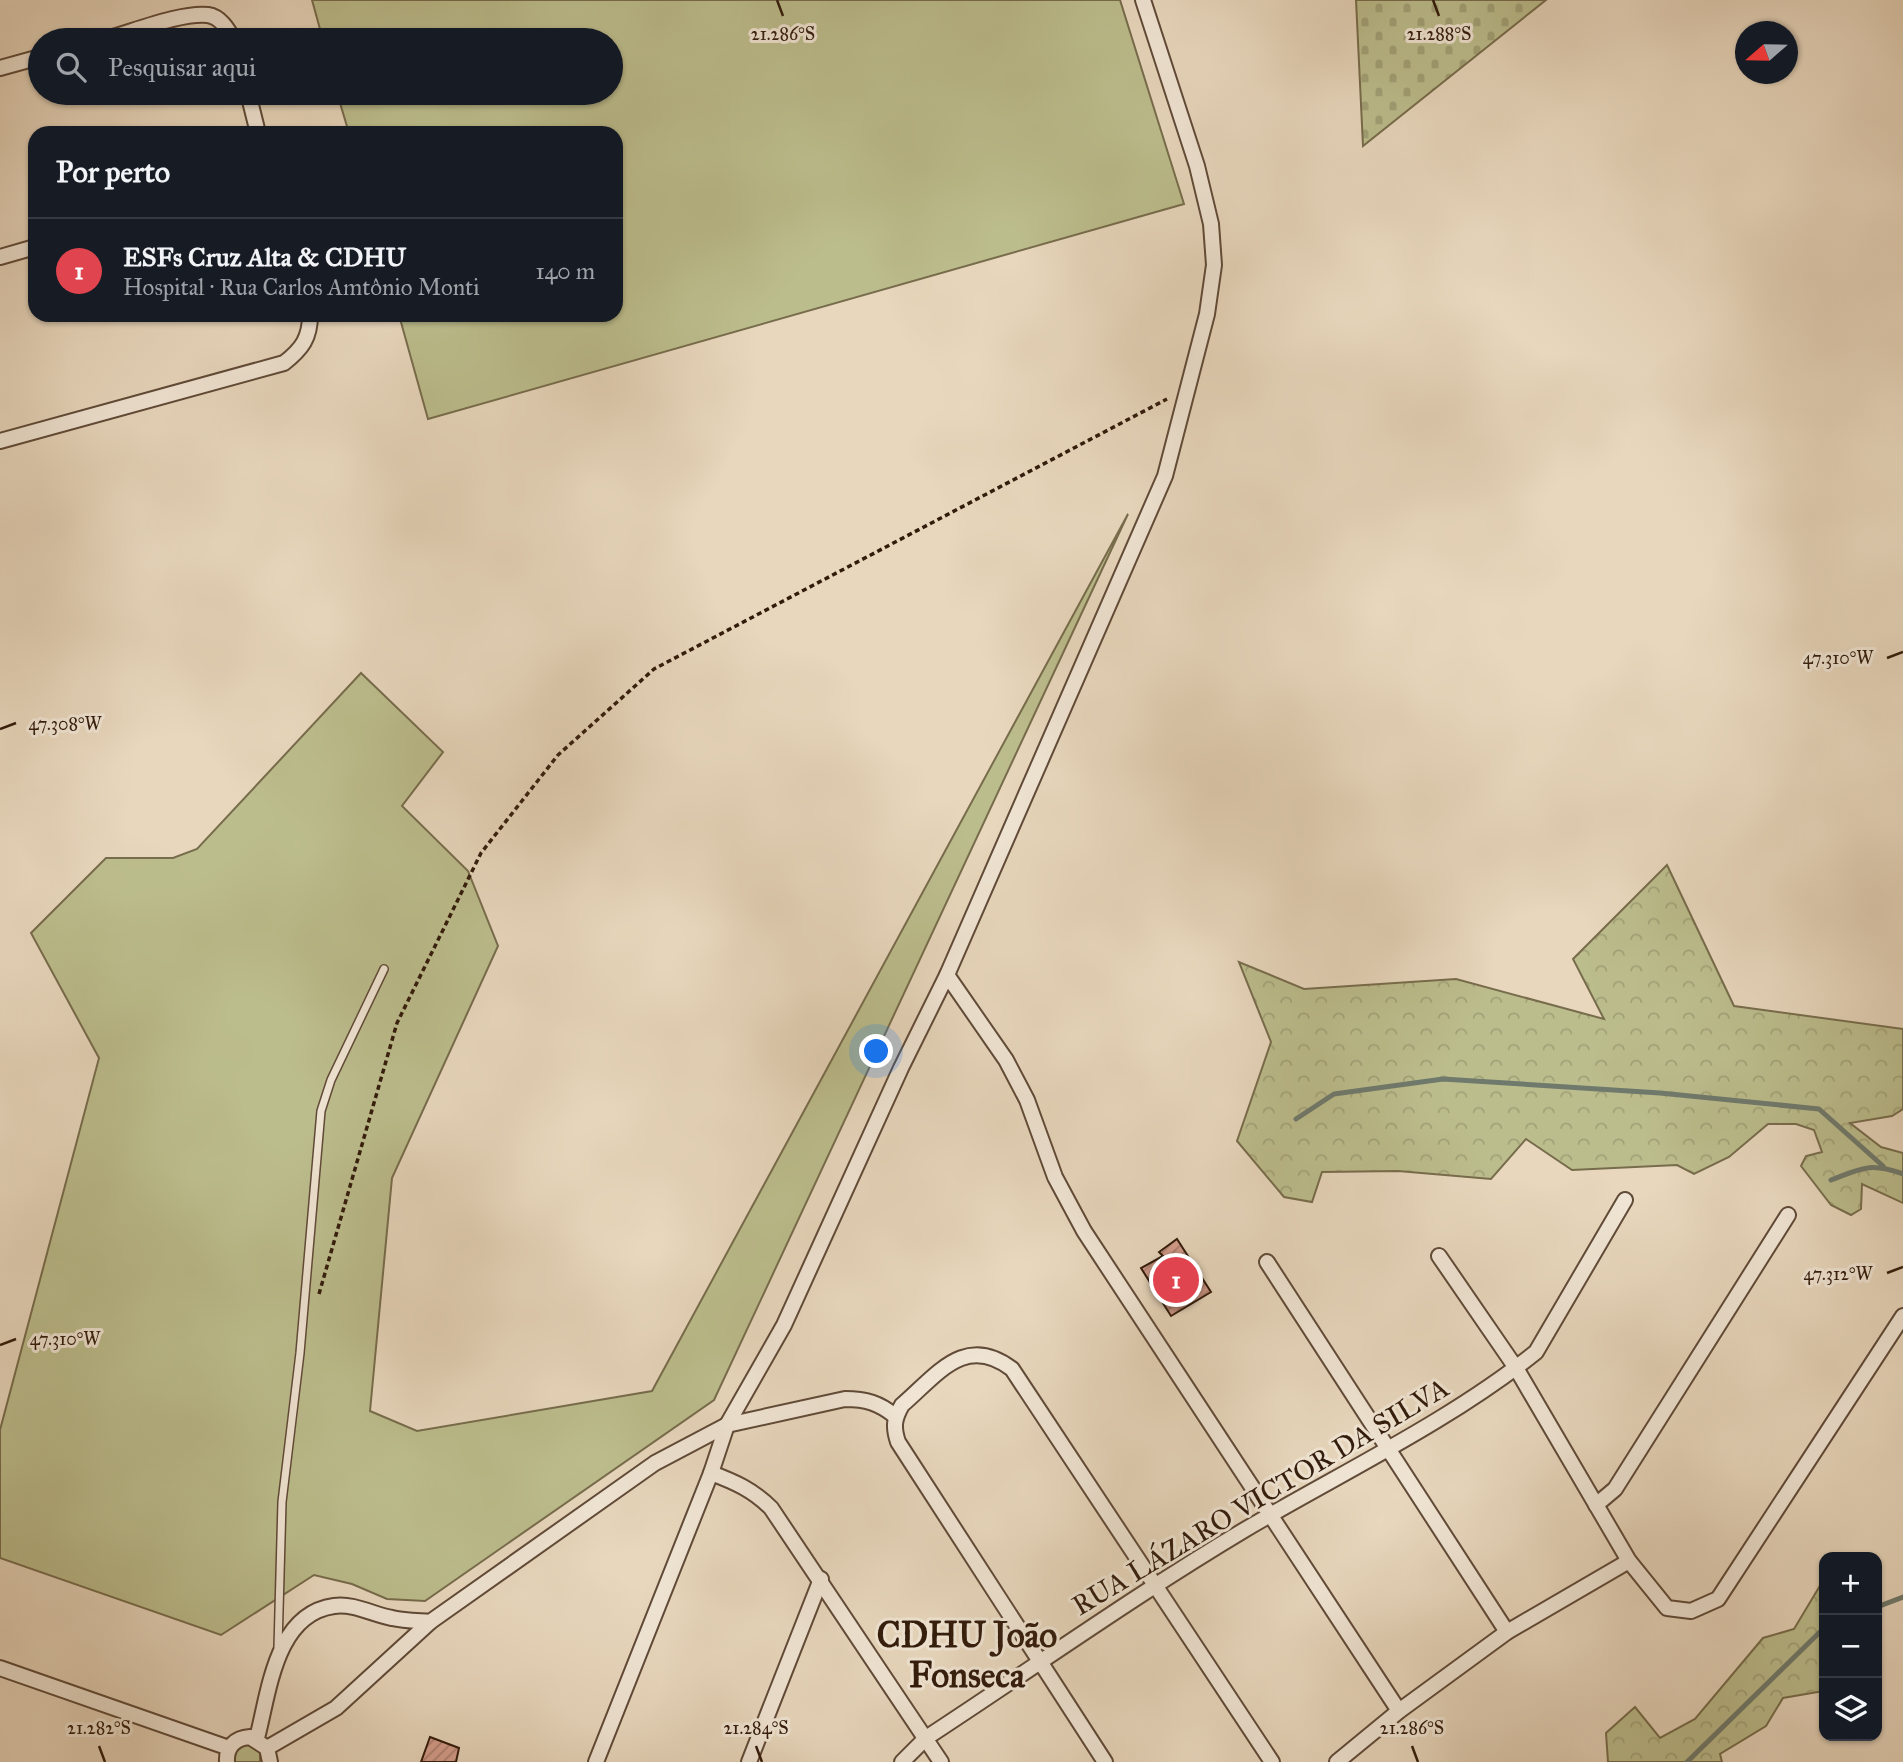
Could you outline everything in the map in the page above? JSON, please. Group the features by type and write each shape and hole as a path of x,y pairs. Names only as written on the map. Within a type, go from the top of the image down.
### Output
{"street":[{"path":"596,1762 711,1473 726,1425 784,1325 901,1068 947,975 1165,476 1207,314 1214,265 1211,224 1197,166 1143,0"},
{"path":"146,28 189,16 210,15 226,28"},
{"path":"0,68 28,60"},
{"path":"251,105 256,126"},
{"path":"0,257 28,249"},
{"path":"0,441 284,363 299,351 310,334 310,322"},
{"path":"947,975 1006,1060 1027,1100 1055,1177 1084,1231 1399,1711"},
{"name":"RUA LÁZARO VICTOR DA SILVA","path":"902,1762 926,1738 1154,1584 1269,1515 1389,1448 1516,1368 1536,1352 1625,1200"},
{"path":"1596,1505 1615,1489 1788,1215"},
{"path":"1439,1256 1516,1368 1629,1561 1667,1608 1691,1611 1718,1599 1903,1315"},
{"path":"1267,1262 1507,1632"},
{"path":"895,1423 902,1405 950,1364 976,1353 998,1359 1012,1369 1272,1762"},
{"path":"265,1749 336,1708 430,1622 655,1463 726,1425 845,1399 863,1398 883,1406 895,1423 898,1442 1105,1762"},
{"path":"711,1473 757,1494 771,1508 941,1762"},
{"path":"1337,1762 1399,1711 1507,1632 1629,1561"},
{"path":"749,1762 821,1580"},
{"path":"265,1749 278,1655 295,1629 312,1613 335,1605 363,1609 392,1618 430,1622"},
{"path":"0,1669 228,1755 242,1737 265,1749"}],"lane":[{"path":"278,1655 282,1502 300,1353 321,1111 331,1080 384,969"}],"path":[{"path":"316,1303 397,1023 481,853 558,755 654,669 1187,388"}],"green space":[{"path":"312,0 1120,0 1184,204 428,419 401,322 623,322 623,126 347,126 341,105 623,105 623,28 320,28"},
{"path":"1356,0 1546,0 1363,146"},
{"path":"1128,514 714,1400 425,1601 387,1599 352,1584 314,1575 221,1635 0,1558 0,1430 99,1058 31,933 106,858 173,858 197,849 361,673 443,752 402,806 468,871 498,946 392,1178 370,1411 417,1431 652,1391"},
{"path":"1667,865 1734,1006 1903,1029 1903,1109 1892,1116 1850,1123 1881,1147 1903,1153 1903,1203 1862,1184 1861,1209 1851,1215 1831,1205 1801,1166 1806,1156 1822,1152 1814,1130 1796,1124 1768,1124 1729,1157 1694,1174 1677,1165 1572,1170 1526,1139 1491,1179 1398,1171 1322,1172 1312,1202 1284,1197 1237,1141 1271,1042 1239,962 1304,989 1456,979 1604,1019 1573,959"},
{"path":"1819,1587 1819,1692 1783,1698 1766,1726 1720,1754 1722,1762 1608,1762 1606,1733 1635,1707 1660,1738 1695,1719 1763,1638 1794,1629"},
{"path":"246,1742 260,1751 260,1762 232,1762 233,1750"}],"building":[{"path":"1177,1239 1211,1292 1171,1316 1141,1268 1163,1256 1159,1252"},
{"path":"430,1737 459,1748 456,1762 421,1762"}],"waterway":[{"path":"1296,1119 1334,1094 1443,1079 1660,1093 1819,1109 1883,1166"},
{"path":"1831,1180 1874,1167 1903,1174"},
{"path":"1882,1605 1903,1597"},
{"path":"1687,1762 1819,1633"}],"place":[{"name":"ESFs Cruz Alta & CDHU","path":"1176,1280"}],"district":[{"name":"CDHU João Fonseca","path":"967,1655"}]}
